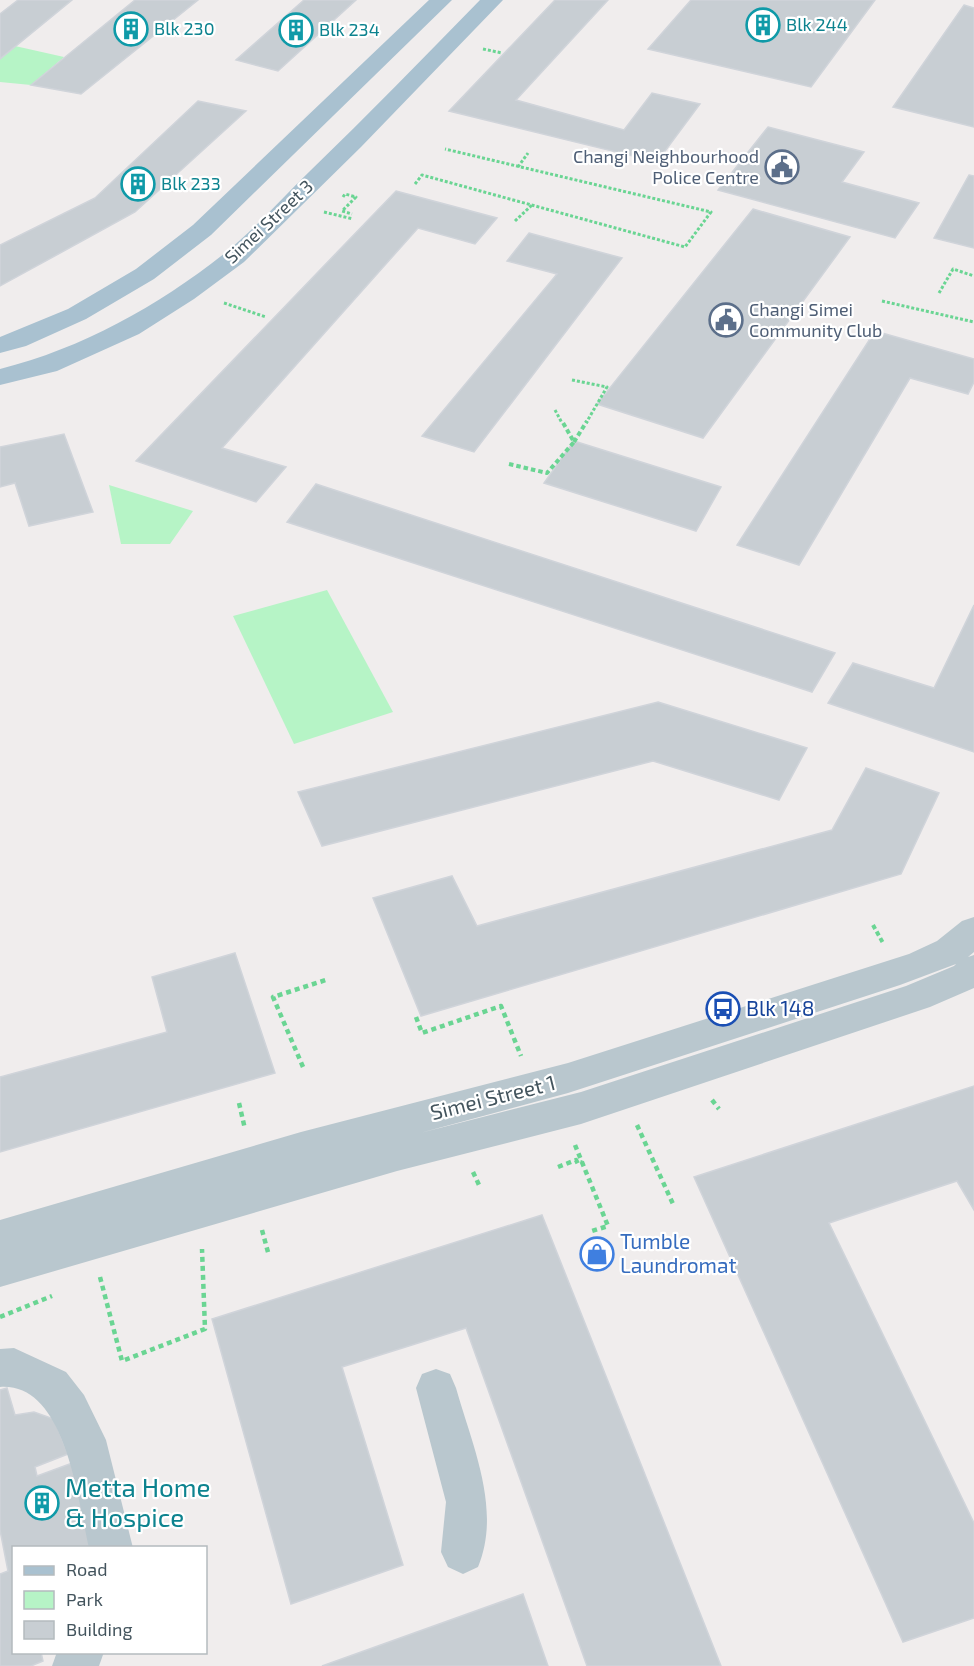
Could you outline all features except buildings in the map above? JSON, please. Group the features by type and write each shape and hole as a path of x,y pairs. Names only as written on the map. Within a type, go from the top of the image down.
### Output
{"main road":[{"name":"Simei Street 3","path":"0,345 77,314 145,274 202,230 441,0"},
{"name":"Simei Street 3","path":"0,377 48,365 130,329 185,294 235,257 353,142 492,0"}],"street":[{"name":"Simei Street 1","path":"0,1237 290,1152 568,1078 948,954 960,947 974,931"},
{"name":"Simei Street 1","path":"0,1269 397,1155 580,1107 917,997 966,976 974,969"},
{"path":"0,1368 14,1367 52,1386 69,1409 86,1440 111,1546"},
{"path":"436,1388 466,1502 463,1552"}],"path":[{"path":"473,47 502,53"},
{"path":"415,184 422,175 686,247 711,212 445,149"},
{"path":"518,167 528,153"},
{"path":"338,202 345,194 356,197 342,212 352,214"},
{"path":"515,221 532,205"},
{"path":"320,207 352,219"},
{"path":"939,293 953,268 974,276"},
{"path":"882,301 974,322"},
{"path":"220,302 266,317"},
{"path":"509,464 548,473 574,442 607,387 573,380"},
{"path":"555,410 574,442"},
{"path":"303,1066 273,998 329,979"},
{"path":"416,1017 422,1033 501,1006 525,1067"},
{"path":"239,1103 247,1137"},
{"path":"636,1121 673,1204"},
{"path":"573,1140 608,1226 589,1232"},
{"path":"558,1167 576,1160 578,1164 583,1162"},
{"path":"475,1176 479,1185"},
{"path":"264,1235 269,1256"},
{"path":"100,1276 122,1361 205,1329 202,1245"}],"green space":[{"path":"15,46 64,57 31,85 0,82 0,59"},
{"path":"109,485 193,511 170,544 121,544"},
{"path":"327,590 393,712 294,744 233,616"}],"place":[{"name":"Blk 244","path":"763,25"},
{"name":"Blk 230","path":"131,29"},
{"name":"Blk 234","path":"296,30"},
{"name":"Changi Neighbourhood Police Centre","path":"782,167"},
{"name":"Blk 233","path":"138,184"},
{"name":"Changi Simei Community Club","path":"726,320"},
{"name":"Blk 148","path":"723,1009"},
{"name":"Tumble Laundromat","path":"597,1254"},
{"name":"Metta Home & Hospice","path":"42,1503"}]}
